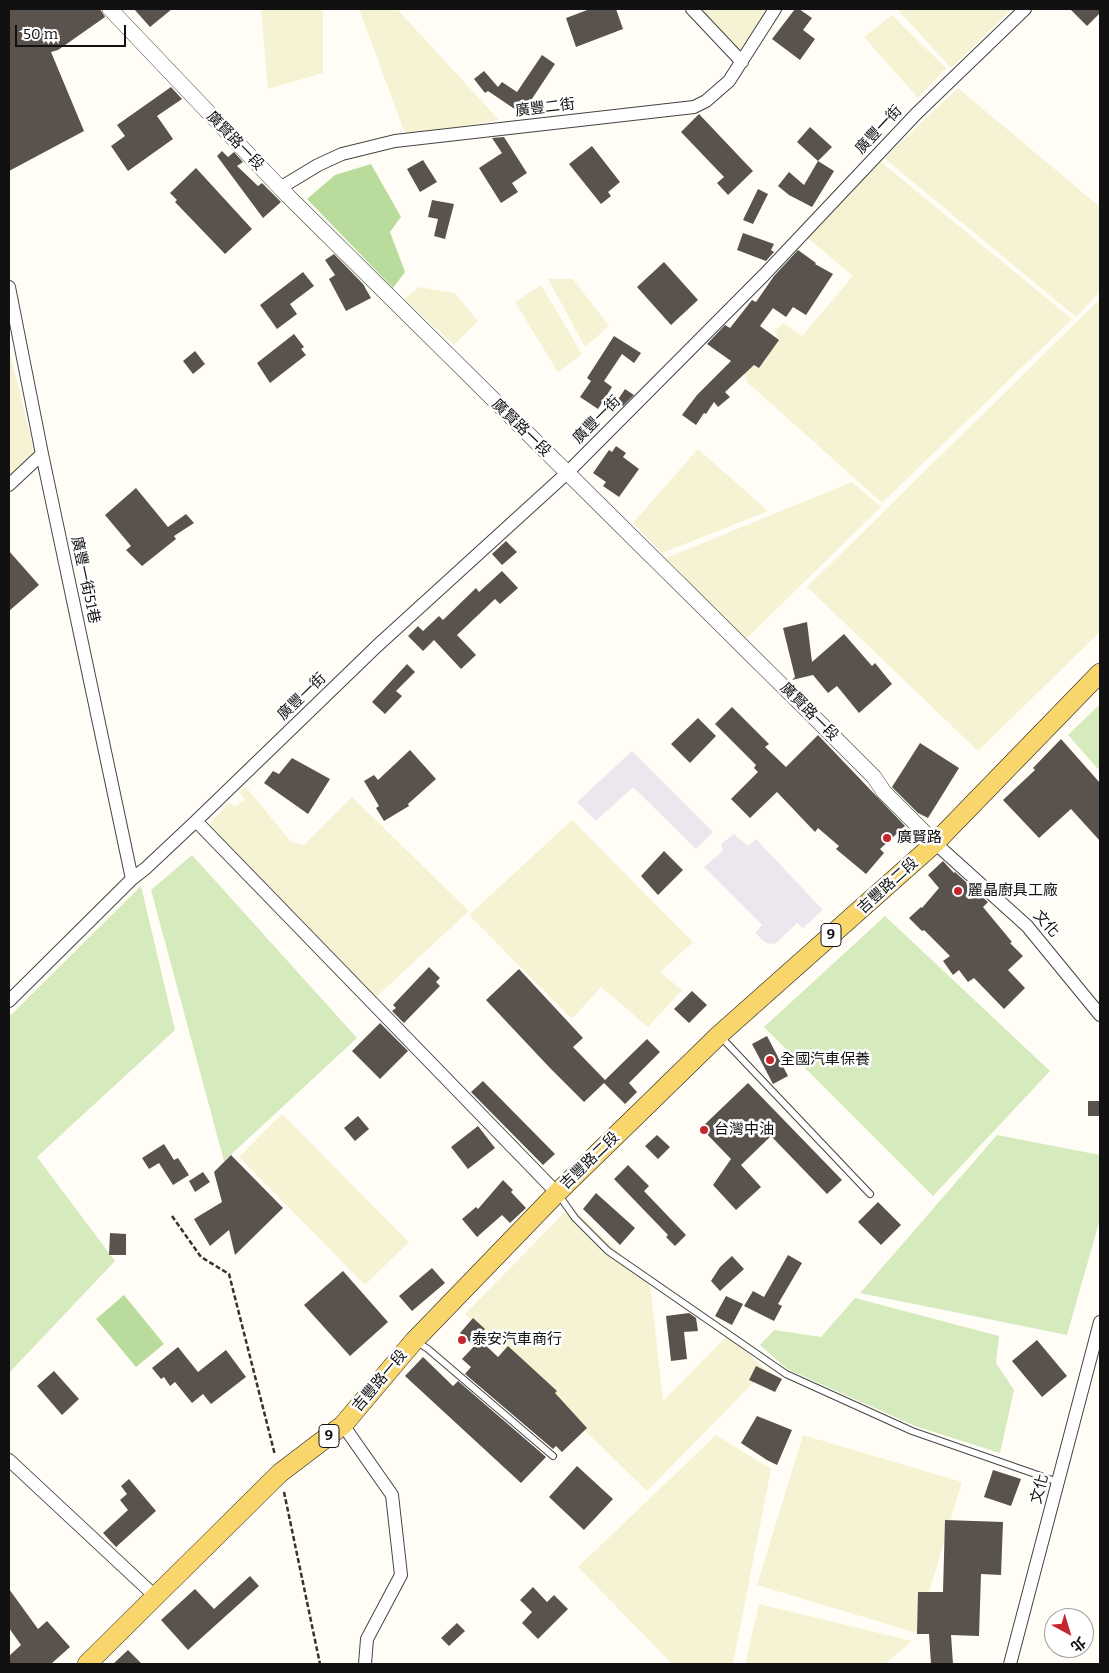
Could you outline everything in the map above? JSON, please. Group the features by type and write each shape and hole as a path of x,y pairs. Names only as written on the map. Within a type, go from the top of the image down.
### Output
{"main road":[{"name":"吉豐路二段","path":"557,1193 719,1035 935,843 1100,673"},
{"name":"吉豐路一段","path":"87,1664 280,1473 343,1425 414,1340 557,1193"}],"street":[{"name":"廣賢路一段","path":"110,9 362,272 567,472 874,777 884,792 935,843"},
{"path":"692,9 742,62"},
{"name":"廣豐二街","path":"280,188 318,165 342,154 395,141 694,107 706,100 729,81 775,9"},
{"name":"廣豐一街","path":"9,1001 132,879 196,821 377,646 567,472 764,275 916,114 1025,9"},
{"name":"廣豐一街51巷","path":"9,288 42,454 132,879"},
{"path":"9,485 42,454"},
{"path":"196,821 557,1193"},
{"name":"文化","path":"935,843 1027,926 1100,1015"},
{"name":"文化","path":"1010,1664 1100,1322"},
{"path":"343,1425 392,1495 401,1575 367,1639 364,1664"},
{"path":"9,1460 156,1597"}],"lane":[{"path":"719,1035 870,1194"},
{"path":"557,1193 575,1218 608,1251 786,1374 912,1431 1058,1482"},
{"path":"414,1340 428,1349 553,1456"}],"path":[{"path":"172,1216 201,1257 229,1274 280,1473 320,1664"}],"shaded area":[{"path":"261,9 323,9 323,73 268,89"},
{"path":"359,9 397,9 499,120 406,136"},
{"path":"700,9 770,9 741,55"},
{"path":"897,9 1012,9 951,68"},
{"path":"892,15 946,68 918,98 864,37"},
{"path":"958,88 1100,207 1100,292 1076,317 884,158"},
{"path":"881,162 1072,319 882,503 747,382 739,362 750,368 766,361 767,353 777,337 775,331 783,323 802,336 853,276 805,236"},
{"path":"548,279 573,279 609,326 585,347"},
{"path":"541,285 582,354 558,372 515,302"},
{"path":"419,287 455,293 478,321 454,345 404,299"},
{"path":"1100,299 1100,632 978,751 807,587"},
{"path":"9,350 35,453 9,478"},
{"path":"698,449 768,511 662,553 633,523"},
{"path":"852,482 881,507 745,640 666,558"},
{"path":"632,751 713,832 696,849 633,787 596,821 577,802"},
{"path":"246,787 291,842 304,845 352,797 469,911 374,999 211,834 210,824 229,802 235,807 245,800 239,792"},
{"path":"572,820 693,942 660,972 682,990 648,1027 601,987 572,1019 469,915"},
{"path":"734,834 748,846 756,839 823,910 803,928 797,923 775,944 766,943 755,933 762,925 704,867 723,851 721,844"},
{"path":"282,1114 409,1242 365,1285 239,1157"},
{"path":"571,1206 650,1283 663,1401 729,1334 766,1370 647,1491 465,1314"},
{"path":"716,1435 771,1469 733,1664 672,1664 578,1567"},
{"path":"803,1435 962,1482 917,1633 757,1585"},
{"path":"759,1604 912,1641 885,1664 745,1664"}],"green space":[{"path":"371,164 401,217 390,232 405,272 393,288 307,199 335,175"},
{"path":"1100,704 1100,771 1068,735"},
{"path":"192,855 357,1038 224,1161 151,890"},
{"path":"141,886 175,1030 37,1157 115,1261 9,1373 9,1017"},
{"path":"885,916 1050,1071 933,1196 764,1027"},
{"path":"997,1135 1100,1155 1100,1219 1067,1335 860,1293"},
{"path":"124,1295 164,1344 136,1367 96,1319"},
{"path":"855,1298 999,1336 996,1363 1014,1390 1000,1453 915,1426 787,1369 760,1345 774,1330 821,1337"}],"building":[{"path":"9,9 100,9 105,17 58,50 51,52 84,131 9,171"},
{"path":"134,9 172,9 150,27"},
{"path":"590,9 616,9 623,29 576,47 566,18"},
{"path":"795,9 799,9 812,18 803,30 815,39 800,60 772,39"},
{"path":"1070,9 1100,9 1100,13 1087,26"},
{"path":"542,55 555,64 522,114 488,91 485,93 474,79 484,71 498,87 502,82 517,92"},
{"path":"171,87 182,99 157,116 173,139 128,171 111,146 125,136 117,125"},
{"path":"699,114 753,171 728,195 717,183 724,177 681,132"},
{"path":"810,127 832,147 818,161 797,142"},
{"path":"504,137 527,173 512,183 518,192 501,203 479,168 502,153 492,138"},
{"path":"592,146 620,182 608,192 611,196 601,204 569,164"},
{"path":"222,151 228,157 234,152 243,162 237,166 258,186 262,183 281,202 263,218 217,156"},
{"path":"423,160 437,182 420,192 407,169"},
{"path":"818,161 834,171 812,207 789,195 778,186 789,172 804,185"},
{"path":"196,168 252,229 225,254 175,202 177,200 170,193"},
{"path":"758,189 768,194 753,224 743,220"},
{"path":"432,200 454,204 445,239 434,236 438,219 428,217"},
{"path":"743,233 774,244 771,250 774,252 766,261 737,250"},
{"path":"798,250 815,264 833,274 806,315 793,307 786,317 773,308 760,326 779,340 759,368 754,365 725,392 730,397 718,407 714,402 696,425 682,415 697,395 731,361 707,344 725,325 730,328 752,300 756,302 774,276"},
{"path":"334,254 363,284 371,298 346,311 329,279 335,275 325,260"},
{"path":"664,262 698,300 671,325 637,287"},
{"path":"303,272 314,286 290,304 297,314 277,329 260,305"},
{"path":"294,334 304,347 301,349 306,355 270,383 257,363"},
{"path":"614,336 641,353 634,363 622,354 604,381 612,387 598,409 580,397 591,381 587,378"},
{"path":"195,351 205,364 193,374 183,361"},
{"path":"625,389 634,395 623,406 617,401"},
{"path":"616,446 626,453 623,457 639,469 619,497 603,486 606,482 593,473 609,450 612,452"},
{"path":"136,488 168,527 186,514 194,523 174,536 176,539 142,566 126,550 131,546 105,515"},
{"path":"506,541 517,552 502,565 492,554"},
{"path":"9,551 39,585 9,611"},
{"path":"502,571 518,588 500,604 495,599 457,635 476,655 461,669 434,640 423,651 408,636 418,626 423,631 439,616 443,620 476,588 479,592"},
{"path":"807,622 812,662 844,634 872,666 875,663 892,684 859,713 837,686 828,693 813,675 792,680 795,677 783,628"},
{"path":"407,664 415,672 396,691 402,696 385,714 372,702"},
{"path":"732,707 769,744 765,747 786,767 818,735 905,826 880,849 884,853 866,874 836,849 839,846 818,828 815,832 777,792 750,818 731,799 758,772 754,768 756,765 715,724"},
{"path":"698,718 716,736 690,763 671,744"},
{"path":"1061,739 1100,783 1100,841 1071,809 1039,838 1003,800 1035,770 1033,768"},
{"path":"920,743 959,768 928,818 918,813 892,787"},
{"path":"410,750 436,779 408,804 409,806 384,821 376,808 379,806 364,781 374,775 378,780"},
{"path":"292,758 330,779 308,814 264,783 273,771 279,774"},
{"path":"664,851 683,870 658,895 641,876"},
{"path":"943,861 988,902 983,907 1012,942 1010,943 1023,956 1008,970 1025,988 1004,1009 974,978 968,982 959,970 953,975 943,961 950,956 909,918 922,908 939,888 928,875"},
{"path":"429,967 440,978 436,982 440,986 404,1023 392,1011 396,1008 393,1005"},
{"path":"519,969 583,1038 573,1047 605,1080 647,1039 660,1052 629,1083 637,1092 625,1104 604,1083 584,1102 486,1000"},
{"path":"692,991 707,1005 689,1023 674,1009"},
{"path":"380,1023 408,1051 380,1079 352,1051"},
{"name":"全國汽車保養","path":"767,1036 788,1076 773,1084 752,1044"},
{"path":"483,1081 555,1154 543,1165 471,1092"},
{"path":"748,1083 842,1180 827,1194 771,1136 741,1165 761,1187 736,1210 713,1185 731,1159 701,1128"},
{"path":"1088,1101 1100,1101 1100,1116 1088,1116"},
{"path":"358,1116 369,1129 355,1141 344,1128"},
{"path":"478,1126 495,1148 468,1169 451,1147"},
{"path":"657,1135 670,1147 658,1159 645,1146"},
{"path":"164,1144 174,1160 178,1158 189,1175 173,1185 159,1163 149,1169 142,1158"},
{"path":"231,1155 283,1208 235,1255 229,1230 210,1246 194,1219 222,1202 214,1172"},
{"path":"628,1165 649,1186 644,1191 686,1235 675,1246 666,1237 668,1235 614,1179"},
{"path":"203,1172 210,1182 195,1192 189,1181"},
{"path":"503,1180 526,1208 510,1223 502,1215 477,1237 462,1219 476,1207 478,1209"},
{"path":"596,1193 635,1228 620,1245 583,1209"},
{"path":"878,1202 901,1225 881,1245 858,1222"},
{"path":"110,1233 126,1234 126,1255 109,1255"},
{"path":"788,1255 802,1263 778,1304 782,1306 774,1321 744,1306 753,1291 764,1297"},
{"path":"732,1256 744,1269 720,1291 711,1281 720,1267"},
{"path":"432,1268 445,1283 412,1311 399,1296"},
{"path":"343,1271 388,1322 350,1356 304,1305"},
{"path":"726,1296 743,1304 732,1325 715,1316"},
{"path":"689,1313 696,1318 698,1331 684,1332 687,1359 671,1361 666,1316"},
{"path":"473,1318 485,1329 472,1344 460,1333"},
{"path":"480,1340 498,1357 508,1346 557,1391 555,1393 587,1428 562,1452 556,1446 553,1449 465,1374 471,1367 462,1359"},
{"path":"1037,1340 1067,1376 1042,1397 1012,1361"},
{"path":"178,1347 198,1372 226,1350 246,1377 211,1404 203,1394 192,1403 175,1382 170,1386 164,1377 161,1379 152,1368"},
{"path":"423,1357 453,1386 458,1381 546,1457 521,1483 405,1376"},
{"path":"756,1366 782,1379 775,1392 749,1380"},
{"path":"54,1371 79,1399 62,1415 37,1386"},
{"path":"757,1416 792,1430 777,1465 741,1443"},
{"path":"577,1466 613,1499 584,1530 549,1497"},
{"path":"993,1470 1021,1479 1011,1506 984,1497"},
{"path":"129,1479 156,1511 116,1547 103,1533 128,1510 120,1500 127,1494 121,1486"},
{"path":"945,1520 1003,1522 1001,1575 981,1574 979,1636 951,1635 953,1664 931,1664 929,1634 917,1634 918,1592 943,1592"},
{"path":"250,1576 259,1586 188,1650 161,1620 195,1589 214,1609"},
{"path":"533,1587 547,1602 554,1595 568,1609 538,1639 522,1623 532,1612 520,1600"},
{"path":"9,1589 38,1629 47,1621 70,1647 51,1664 9,1664 9,1656 21,1645 9,1628"},
{"path":"457,1623 465,1631 449,1646 441,1638"},
{"path":"128,1650 142,1664 113,1664"}],"place":[{"name":"廣賢路","path":"887,838"},
{"name":"麗晶廚具工廠","path":"958,891"},
{"name":"全國汽車保養","path":"770,1060"},
{"name":"台灣中油","path":"704,1130"},
{"name":"泰安汽車商行","path":"462,1340"}]}
